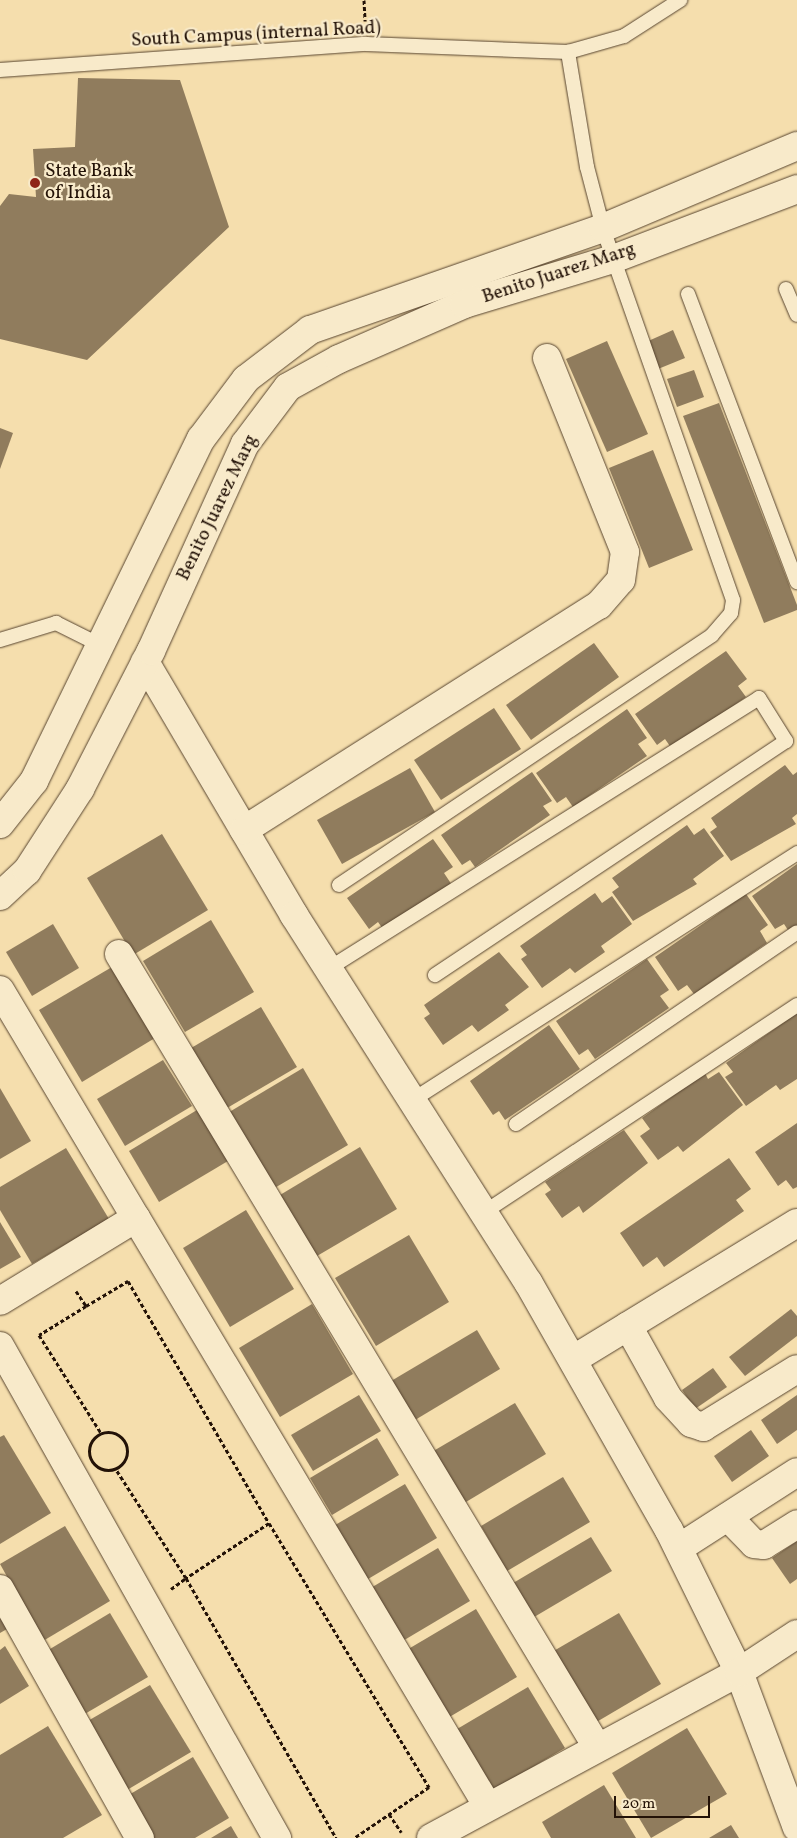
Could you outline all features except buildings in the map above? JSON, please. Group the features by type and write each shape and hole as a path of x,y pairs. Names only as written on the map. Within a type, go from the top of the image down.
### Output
{"street":[{"name":"Benito Juarez Marg","path":"0,824 34,781 102,646 201,439 246,379 310,330 603,228 797,146"},
{"name":"Benito Juarez Marg","path":"0,896 27,871 80,788 145,662 245,444 288,387 339,359 464,304 613,259 797,189"},
{"path":"244,830 599,605 621,580 625,552 547,358"},
{"path":"145,662 328,969 574,1359 679,1548 739,1672 797,1828"},
{"path":"118,954 597,1747"},
{"path":"0,990 487,1805"},
{"path":"0,1301 136,1218"},
{"path":"574,1359 797,1223"},
{"path":"628,1326 668,1398 691,1423 703,1427 797,1369"},
{"path":"0,1346 277,1838"},
{"path":"679,1548 797,1472"},
{"path":"728,1517 754,1544 764,1545 797,1524"},
{"path":"0,1589 140,1838"},
{"path":"431,1838 487,1805 739,1672 797,1634"}],"lane":[{"name":"South Campus (internal Road)","path":"0,70 366,44 568,52 624,36 680,0"},
{"path":"339,885 712,635 731,613 733,600 603,228 586,168 568,52"},
{"path":"786,289 797,315"},
{"path":"688,294 797,582"},
{"path":"0,640 56,623 102,646"},
{"path":"328,969 759,698 786,741 435,975"},
{"path":"411,1101 797,853"},
{"path":"516,1124 797,932"},
{"path":"483,1213 797,1005"}],"path":[{"path":"59,1265 86,1306"},
{"path":"101,1433 90,1446 90,1458 98,1467 115,1468 125,1460 126,1447 120,1436 101,1433 39,1335 128,1281 269,1523 429,1787 354,1838"},
{"path":"115,1468 186,1578 336,1838"},
{"path":"186,1578 269,1523"},
{"path":"389,1814 404,1838"}],"place":[{"name":"State Bank of India","path":"35,183"}]}
